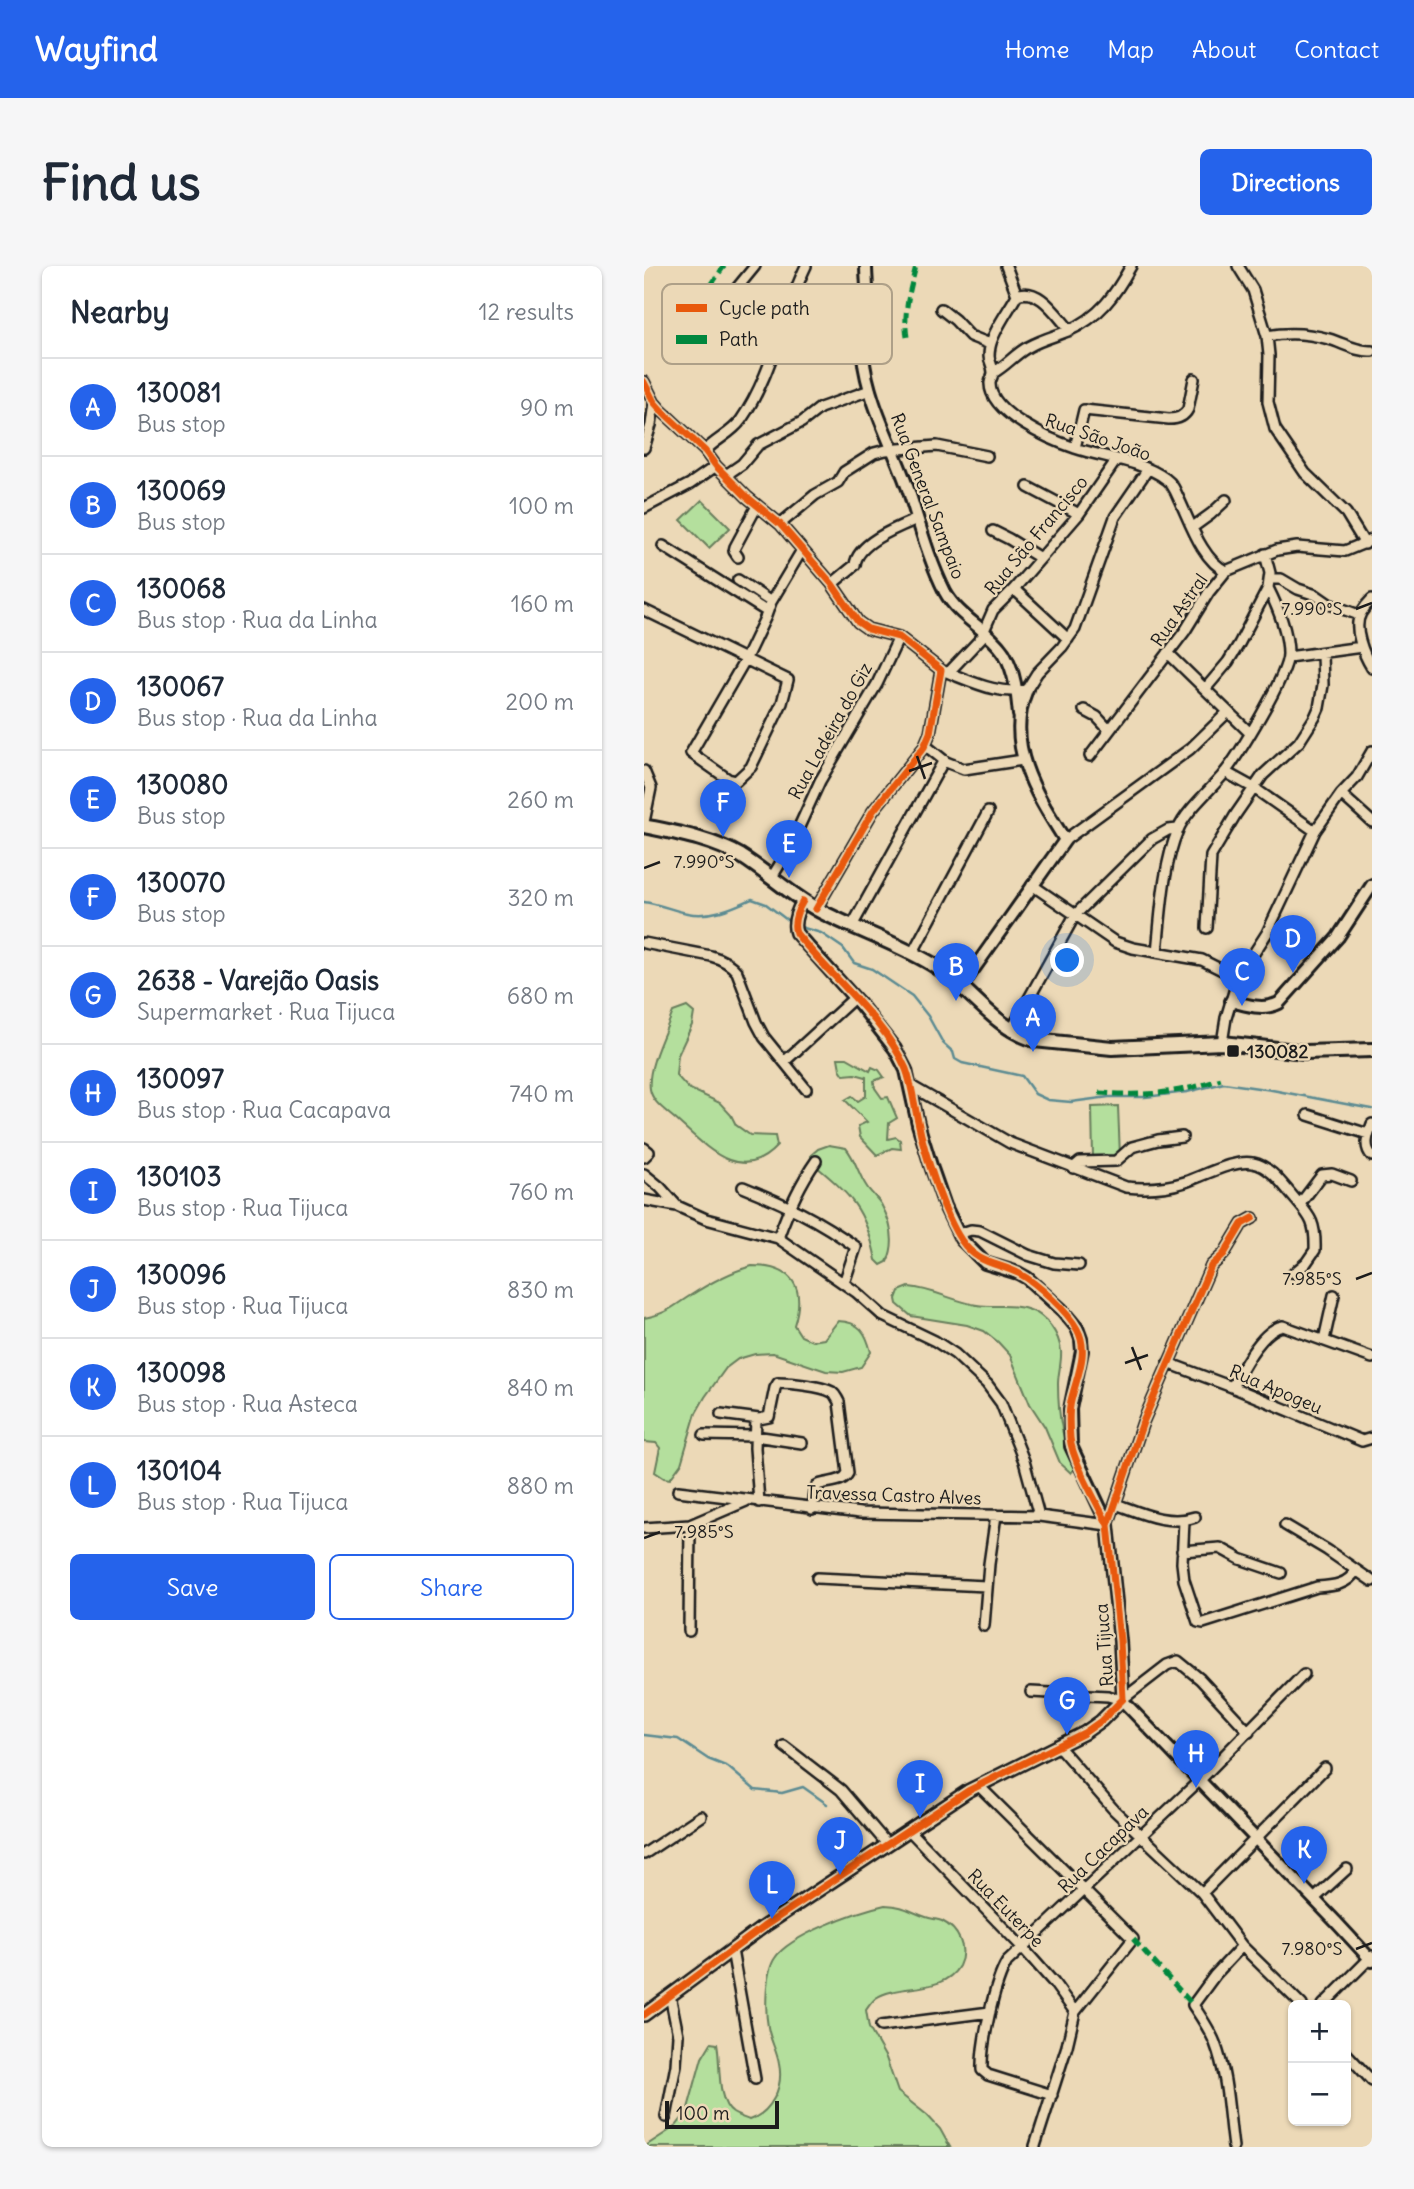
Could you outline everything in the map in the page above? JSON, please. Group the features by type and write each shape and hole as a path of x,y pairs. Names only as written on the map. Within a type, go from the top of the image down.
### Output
{"main road":[{"path":"644,824 726,848 816,909 933,964 1011,1031 1034,1040 1088,1047 1144,1048 1222,1043 1305,1052 1372,1050"}],"street":[{"path":"740,284 755,266"},
{"path":"797,284 806,266"},
{"name":"Rua General Sampaio","path":"866,266 866,284"},
{"path":"941,309 970,336 990,344 1017,295 1006,266"},
{"path":"993,373 1026,348 1070,330 1102,310 1110,302 1132,266"},
{"path":"1238,266 1253,289 1267,336 1268,402 1275,429 1305,473 1346,513 1368,542"},
{"path":"1017,295 1029,293 1040,298 1070,330"},
{"path":"1267,336 1304,334 1372,351"},
{"name":"Rua São João","path":"990,344 988,360 993,373 990,383 994,394 1016,420 1031,430 1075,449 1148,469 1170,482 1212,560 1226,571"},
{"path":"705,451 728,434 741,420 767,364"},
{"name":"Rua General Sampaio","path":"864,364 870,390 947,597 961,614 1004,654 1022,691"},
{"path":"1075,449 1084,410 1178,418 1186,414 1194,379"},
{"path":"644,382 654,402 757,506 780,524 832,584 858,622 867,629 899,637 945,671 989,687 1022,691"},
{"path":"726,475 742,464 758,445 802,422 820,408 870,390"},
{"path":"644,448 654,402"},
{"path":"780,524 816,495 838,482 844,472 874,453 937,446 987,456"},
{"name":"Rua São Francisco","path":"945,671 984,633 993,610 1079,514 1117,459"},
{"path":"644,508 690,484 716,466"},
{"path":"1065,839 1040,800 1023,760 1019,715 1022,691 1075,629 1115,517 1148,469"},
{"path":"1028,487 1079,514"},
{"path":"1193,527 1226,500"},
{"path":"738,557 734,551 735,547 757,506"},
{"path":"832,584 855,565 855,558 867,546 917,519"},
{"path":"993,531 1040,558"},
{"name":"Rua Astral","path":"1090,756 1185,631 1209,592 1226,571 1265,554 1297,547 1345,551 1368,542"},
{"path":"663,546 769,607"},
{"path":"644,610 745,660 788,680 782,703 751,767 736,781 728,779 691,753 745,660 769,607 802,550"},
{"path":"1157,952 1165,878 1178,829 1225,772 1250,733 1281,679 1288,657 1287,640 1269,583 1265,554"},
{"path":"1206,688 1239,645 1269,583 1281,579 1329,604 1359,615"},
{"path":"738,580 769,607"},
{"path":"1014,589 1068,639"},
{"path":"1372,599 1359,615 1358,627 1362,647 1372,668"},
{"name":"Rua Ladeira do Giz","path":"772,877 788,851 820,781 877,684 899,637"},
{"path":"1288,657 1362,647"},
{"path":"1168,653 1250,733"},
{"path":"1207,928 1211,856 1263,775 1299,742 1315,717 1323,685 1322,654"},
{"path":"816,909 873,811 925,745 945,671"},
{"path":"1084,710 1097,717 1109,730"},
{"path":"961,987 1065,839 1190,750 1228,712"},
{"path":"925,745 944,760 964,769 1023,760"},
{"path":"1222,1043 1238,978 1267,933 1315,831 1341,794 1357,777 1372,752"},
{"path":"852,926 944,760"},
{"path":"644,771 651,788 644,824"},
{"path":"1225,772 1254,788 1315,831"},
{"path":"1341,794 1372,822"},
{"path":"912,954 988,812"},
{"path":"1011,1031 1075,915 1152,839 1168,830 1178,829"},
{"path":"1032,885 1115,942 1202,960 1238,978"},
{"path":"1231,1001 1259,1007 1272,1007 1279,1003 1338,937 1372,885"},
{"path":"803,901 794,922 796,933 895,1049 906,1070 926,1152 945,1206 965,1245 985,1263 1027,1278 1062,1310 1077,1328 1083,1351 1070,1409 1070,1446 1108,1525"},
{"path":"644,943 722,958 732,965 760,1030 806,1089"},
{"path":"784,1062 854,998"},
{"path":"911,1086 1001,1139 1109,1182 1142,1189 1182,1183 1233,1165 1252,1163 1270,1172 1313,1222 1315,1250 1306,1263 1294,1273"},
{"path":"1308,1115 1368,1134"},
{"path":"1372,1124 1367,1149 1372,1156"},
{"path":"1073,1168 1080,1162 1116,1161 1132,1147 1182,1137"},
{"path":"644,1148 649,1152 644,1157"},
{"path":"779,1238 801,1182 816,1161"},
{"path":"644,1174 677,1206"},
{"path":"1300,1205 1322,1175 1332,1174 1351,1181"},
{"path":"743,1187 790,1206 856,1247 844,1283"},
{"path":"644,1200 677,1206 706,1219 779,1238 844,1283 892,1322 935,1341 955,1354 987,1384 1001,1403 1024,1461 1039,1516"},
{"name":"Rua Tijuca","path":"644,2015 732,1950 887,1844 979,1786 1084,1733 1123,1700 1108,1525 1143,1422 1211,1266 1224,1254 1241,1224 1252,1218"},
{"path":"958,1234 976,1230 1028,1255 1054,1263 1079,1265"},
{"path":"1324,1340 1334,1295"},
{"path":"1232,1387 1251,1356 1271,1329 1276,1327 1283,1326 1372,1358"},
{"name":"Rua Apogeu","path":"1168,1363 1362,1441 1372,1438"},
{"path":"721,1414 756,1419 769,1417 778,1383 828,1391 836,1397 848,1473 841,1480 818,1485 814,1491 812,1509"},
{"path":"756,1419 759,1502"},
{"path":"704,1435 755,1436 802,1443"},
{"name":"Travessa Castro Alves","path":"678,1491 812,1509 903,1515 1039,1516 1108,1525"},
{"path":"644,1528 690,1525 748,1500"},
{"path":"1116,1504 1157,1518 1184,1521 1195,1517"},
{"path":"984,1626 986,1586 996,1515"},
{"path":"1184,1521 1182,1551 1187,1590 1198,1622 1203,1623 1250,1606 1280,1600 1303,1590 1335,1586 1353,1576 1356,1570"},
{"path":"689,1631 690,1525"},
{"path":"1285,1525 1372,1581"},
{"path":"1182,1551 1220,1548 1240,1559 1281,1573"},
{"path":"817,1578 986,1586"},
{"path":"1123,1700 1167,1665 1178,1661 1200,1679 1249,1732"},
{"name":"Rua Cacapava","path":"1052,2095 984,2073 982,2066 990,2012 1001,1972 1007,1962 1199,1781 1304,1674"},
{"path":"1031,1692 1108,1696 1123,1700 1371,1959 1328,2000"},
{"path":"784,1746 841,1790 887,1844"},
{"path":"1059,1747 1096,1791 1140,1836 1202,1893 1242,1945 1296,2000"},
{"path":"1202,1893 1325,1768"},
{"path":"979,1786 1133,1939 1075,2012 1035,2146"},
{"path":"644,1854 701,1816"},
{"name":"Rua Euterpe","path":"909,1830 1023,1948 1075,2012"},
{"path":"1314,1899 1347,1869"},
{"path":"1233,2147 1226,2085 1220,2059 1211,2035 1193,2004 1242,1945"},
{"path":"732,1950 755,2079"},
{"path":"666,2117 676,2066 678,2035 670,1995"},
{"path":"881,2026 990,2012"},
{"path":"1351,2058 1372,2081"}],"green space":[{"path":"702,500 730,528 709,548 681,520"},
{"path":"687,1007 694,1013 692,1025 678,1055 676,1075 688,1088 720,1103 736,1125 750,1135 775,1136 777,1146 763,1158 749,1163 722,1157 697,1139 653,1098 650,1080 657,1050 673,1012"},
{"path":"838,1058 847,1058 870,1071 872,1067 879,1070 884,1077 874,1081 875,1088 882,1098 888,1097 897,1118 889,1123 888,1139 896,1137 900,1140 901,1149 892,1148 877,1155 860,1137 858,1126 867,1122 845,1100 852,1096 858,1101 866,1096 866,1077 844,1075"},
{"path":"1118,1106 1120,1156 1093,1158 1092,1107"},
{"path":"829,1145 846,1148 864,1182 881,1204 890,1225 891,1247 887,1262 881,1265 876,1260 867,1228 854,1204 811,1162 811,1155"},
{"path":"752,1266 778,1270 793,1281 798,1300 794,1325 801,1336 812,1341 824,1339 838,1321 852,1323 861,1329 871,1352 861,1367 843,1372 826,1371 773,1353 738,1359 726,1368 705,1397 696,1413 681,1464 670,1479 664,1478 655,1472 660,1448 656,1443 644,1442 644,1318 663,1312 719,1279"},
{"path":"909,1287 977,1305 1024,1308 1047,1321 1055,1332 1061,1351 1059,1405 1064,1438 1076,1467 1071,1473 1060,1463 1045,1427 1030,1404 1010,1355 984,1331 967,1325 911,1316 897,1304 896,1299 899,1291"},
{"path":"885,1905 948,1924 957,1934 962,1946 962,1959 952,1975 931,1985 885,1994 875,1999 866,2010 869,2028 886,2058 898,2092 927,2115 940,2129 950,2147 644,2147 676,2126 687,2112 702,2058 711,2043 717,2044 722,2091 728,2108 749,2120 764,2112 774,2098 780,2081 779,2064 766,2011 768,1982 775,1958 783,1949 809,1933 842,1918"}],"waterway":[{"path":"644,902 687,913 704,914 729,909 752,899 766,904 791,923"},
{"path":"797,926 821,933 843,948 854,963 872,969 912,996 928,1016 943,1043 953,1052 955,1059 962,1063 1022,1076 1035,1094 1048,1100 1071,1102 1109,1097 1145,1097 1187,1092 1224,1083 1372,1109"},
{"path":"644,1735 678,1739 708,1759 728,1767 755,1790 782,1793 803,1787 827,1804"}],"marked path":[{"path":"712,284 724,266"},
{"path":"907,337 909,293 916,266"},
{"path":"1099,1093 1161,1093 1221,1079"},
{"path":"1133,1939 1193,2005"}],"cycle path":[{"path":"644,382 661,410 705,451 747,497 780,524 832,584 858,622 868,629 899,637 941,670 930,733 924,747 873,811 816,909"},
{"path":"803,901 796,917 796,933 885,1033 906,1069 930,1166 948,1215 961,1240 981,1259 1020,1274 1035,1284 1052,1298 1077,1329 1081,1338 1082,1356 1070,1406 1070,1438 1080,1469 1108,1525"},
{"path":"644,2015 763,1927 968,1791 1084,1733 1101,1721 1123,1699 1108,1525 1143,1422 1211,1266 1224,1254 1242,1224 1253,1218"}],"place":[{"name":"130070","path":"723,837"},
{"name":"130080","path":"789,878"},
{"name":"130067","path":"1293,973"},
{"name":"130069","path":"956,1001"},
{"name":"130068","path":"1242,1006"},
{"name":"130082","path":"1233,1051"},
{"name":"130081","path":"1033,1052"},
{"name":"2638 - Varejão Oasis","path":"1067,1735"},
{"name":"130097","path":"1196,1788"},
{"name":"130103","path":"920,1818"},
{"name":"130096","path":"840,1875"},
{"name":"130098","path":"1304,1884"},
{"name":"130104","path":"772,1919"}]}
